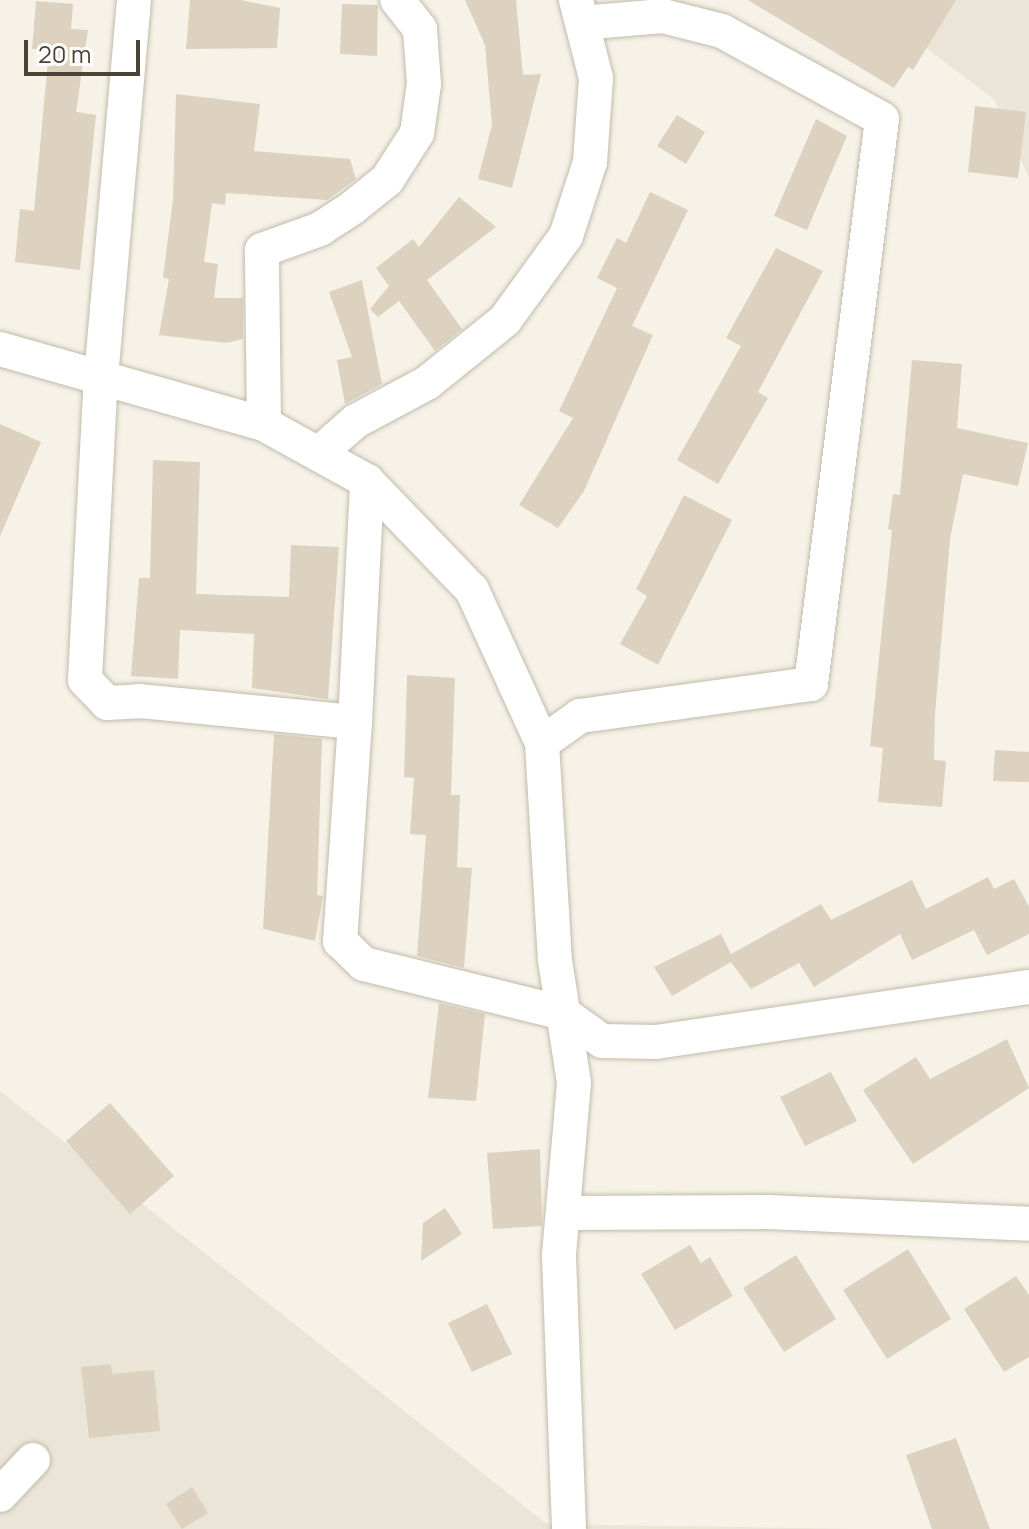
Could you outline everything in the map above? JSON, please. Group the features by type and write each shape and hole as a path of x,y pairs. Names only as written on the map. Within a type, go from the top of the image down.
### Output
{"street":[{"path":"134,0 101,374 85,680 107,703 140,701 355,722"},
{"path":"264,424 262,250 320,229 352,208 387,180 417,133 424,84 420,29 397,0"},
{"path":"318,454 356,421 427,383 505,320 566,236 590,162 596,78 579,11 663,16 722,31 882,119 811,684 580,716 542,743"},
{"path":"0,349 101,374 264,424 367,481 472,590 542,743 555,960 574,1083 559,1256 569,1529"},
{"path":"367,481 340,941 364,964 563,1013 602,1041 656,1042 1029,987"},
{"path":"563,1213 768,1212 1029,1224"},
{"path":"0,1495 33,1460"}],"shaded area":[{"path":"862,0 1029,0 1029,178 994,99"},
{"path":"0,1091 547,1524 856,1529 0,1529"}],"building":[{"path":"190,0 240,0 280,8 277,48 186,49"},
{"path":"465,0 516,0 523,75 541,74 512,188 478,179 492,125 485,45"},
{"path":"748,0 956,0 913,70 908,67 894,88"},
{"path":"36,1 73,4 71,29 88,30 76,112 96,115 80,270 15,262 20,209 34,211 49,50 32,49"},
{"path":"342,4 378,5 377,56 340,54"},
{"path":"176,94 260,104 254,151 350,159 356,179 327,200 226,193 225,205 212,203 204,262 218,264 214,298 243,298 243,339 226,343 159,335 169,279 163,278 173,199"},
{"path":"975,106 1026,112 1018,178 968,172"},
{"path":"677,115 705,132 686,164 657,146"},
{"path":"816,119 847,136 807,230 774,216"},
{"path":"650,192 688,210 632,326 653,335 584,491 558,528 519,505 573,418 559,411 617,288 597,278 617,238 626,243"},
{"path":"459,197 496,227 427,280 462,329 435,351 399,301 378,317 370,309 389,286 376,268 413,239 419,247"},
{"path":"776,248 823,271 758,392 768,398 718,484 677,460 741,346 726,338"},
{"path":"362,280 382,384 345,404 337,360 352,357 329,292"},
{"path":"912,360 962,364 957,428 1028,443 1018,486 963,474 950,539 935,714 934,760 946,761 942,807 878,802 883,748 870,746 892,530 888,529 893,494 900,495"},
{"path":"0,424 41,442 0,536"},
{"path":"153,460 200,462 196,594 289,597 291,545 339,547 328,699 252,688 254,634 180,630 178,679 131,676 139,578 150,578"},
{"path":"684,495 732,520 658,665 620,644 647,596 636,589"},
{"path":"407,675 455,678 451,795 460,795 457,867 472,868 464,968 417,956 426,835 410,834 414,778 404,777"},
{"path":"274,734 322,739 317,895 323,896 315,941 263,929"},
{"path":"995,750 1029,752 1029,782 993,781"},
{"path":"988,877 994,889 1014,879 1029,907 1029,934 987,955 974,930 912,960 900,934 814,987 799,963 751,989 731,962 672,996 654,967 721,934 731,954 821,904 831,920 912,880 926,909"},
{"path":"439,1003 485,1014 476,1101 428,1098"},
{"path":"1007,1039 1029,1088 913,1164 863,1090 916,1057 930,1079"},
{"path":"831,1072 857,1121 805,1146 780,1097"},
{"path":"110,1103 174,1176 130,1214 66,1141"},
{"path":"540,1149 542,1226 493,1229 487,1153"},
{"path":"445,1208 462,1234 421,1261 423,1223"},
{"path":"690,1245 701,1263 710,1257 733,1296 675,1330 641,1274"},
{"path":"908,1249 951,1319 887,1359 843,1290"},
{"path":"796,1255 836,1319 784,1352 743,1288"},
{"path":"1016,1276 1029,1295 1029,1357 1004,1372 964,1309"},
{"path":"487,1304 512,1354 472,1372 448,1323"},
{"path":"111,1364 112,1374 154,1370 160,1431 89,1438 81,1367"},
{"path":"956,1438 990,1529 932,1529 906,1455"},
{"path":"192,1487 208,1513 182,1529 166,1504"}]}
